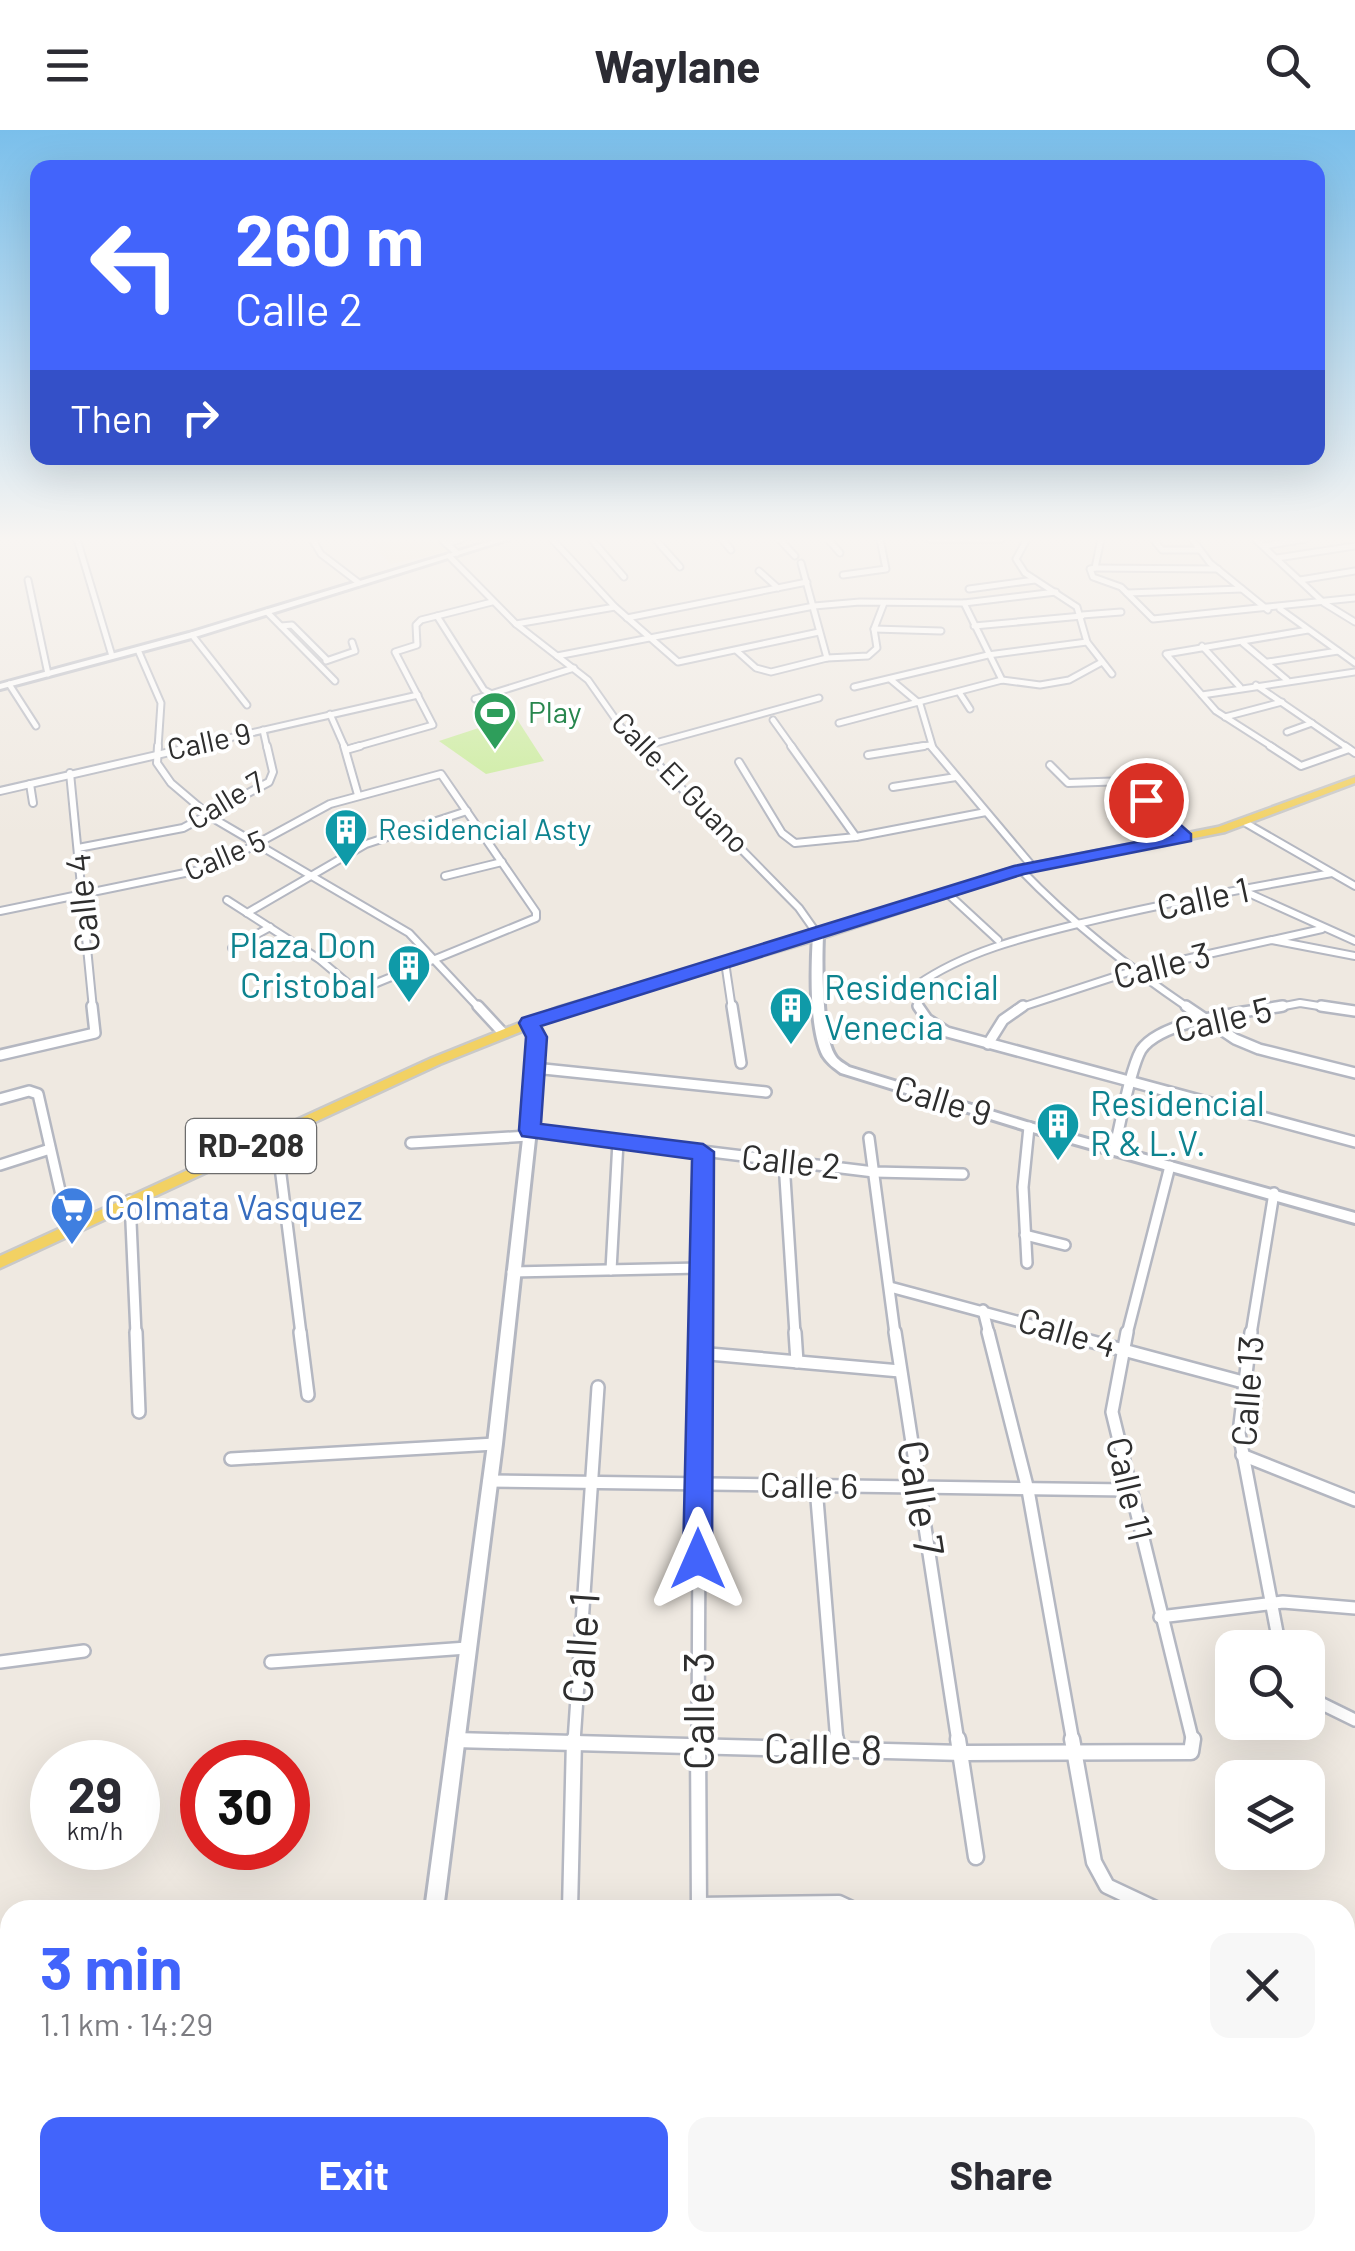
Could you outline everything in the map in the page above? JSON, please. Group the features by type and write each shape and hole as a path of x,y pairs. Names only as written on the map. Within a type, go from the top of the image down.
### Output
{"main road":[{"name":"RD-208","path":"0,1262 529,1023 1026,868 1184,838 1244,822 1355,780"}],"street":[{"path":"40,638 48,674"},
{"path":"107,638 112,656"},
{"path":"36,726 5,686 181,638"},
{"path":"194,638 246,705"},
{"path":"293,638 335,681"},
{"path":"305,638 328,660"},
{"path":"346,750 433,725 395,652 417,645 417,638"},
{"path":"451,638 484,690 492,694"},
{"name":"Calle El Guano","path":"534,638 574,668 642,746 799,908 818,935"},
{"path":"557,656 660,638"},
{"path":"650,640 678,662 794,638"},
{"path":"822,638 827,658"},
{"path":"737,651 766,672 827,658 873,654 877,648 875,638"},
{"path":"980,638 1002,680"},
{"path":"1086,638 1112,674"},
{"path":"1255,638 1243,644 1202,646 1166,654 1225,717 1301,766 1352,751"},
{"path":"1319,638 1355,663"},
{"path":"318,663 355,652 352,642"},
{"path":"854,687 988,655 1087,642"},
{"path":"1243,644 1287,680"},
{"path":"1202,646 1240,687"},
{"path":"138,650 161,703 156,763 171,784 211,816 390,920 436,959 503,1033"},
{"path":"1268,662 1338,651"},
{"path":"839,722 1002,680 1027,687 1046,686 1092,672 1102,662"},
{"path":"475,698 574,668"},
{"path":"1202,694 1355,672"},
{"path":"1338,674 1355,684"},
{"path":"890,679 920,704 930,746 1075,925 1132,971 1204,1020 1259,1049 1355,1072"},
{"path":"1256,684 1352,751"},
{"path":"959,692 970,708"},
{"name":"Calle 9","path":"0,791 418,694"},
{"path":"642,746 819,698"},
{"path":"1225,717 1282,702"},
{"path":"330,714 346,750 358,795"},
{"path":"774,720 856,836"},
{"path":"1287,732 1312,723"},
{"name":"Calle 7","path":"78,848 183,828 211,816 272,778 263,730"},
{"path":"868,756 930,746"},
{"path":"738,762 789,840 811,844 986,812"},
{"path":"1050,765 1068,783 1127,780 1184,838"},
{"name":"Calle 4","path":"0,1055 95,1032 70,774"},
{"name":"Calle 5","path":"0,911 214,867 330,804 441,774 468,810"},
{"path":"893,787 956,777"},
{"path":"30,784 34,803"},
{"path":"227,900 247,913 270,926 357,991 536,918 536,912 468,810 387,835 247,913"},
{"path":"1244,822 1355,886"},
{"path":"445,876 502,862"},
{"name":"Calle 1","path":"1075,925 1332,873"},
{"path":"1243,890 1355,941"},
{"path":"946,892 998,940"},
{"path":"1075,925 936,970 918,985 916,1002 932,1024 988,1044 1355,1142"},
{"path":"232,948 270,926"},
{"path":"1272,940 1324,928"},
{"name":"Calle 9","path":"818,935 815,957 825,1043 835,1064 862,1077 1030,1127 1355,1218"},
{"name":"Calle 3","path":"988,1044 1003,1020 1017,1008 1132,971 1272,940 1355,956"},
{"path":"724,962 741,1063"},
{"name":"Calle 5","path":"1114,1150 1145,1044 1155,1036 1204,1020 1300,1003 1355,1011"},
{"path":"435,1900 495,1444 529,1133 536,1037 529,1023"},
{"path":"534,1068 766,1092"},
{"path":"0,1099 35,1091 70,1230"},
{"path":"1027,1263 1023,1187 1030,1127"},
{"path":"411,1143 529,1133"},
{"name":"Calle 2","path":"529,1133 874,1172 963,1174"},
{"path":"276,1135 308,1395"},
{"name":"Calle 7","path":"868,1138 900,1372 976,1857"},
{"path":"611,1270 618,1142"},
{"path":"0,1165 50,1148"},
{"name":"Calle 3","path":"699,1900 697,1484 703,1152"},
{"path":"784,1162 797,1362"},
{"name":"Calle 11","path":"1170,1166 1112,1412 1192,1741 1190,1752"},
{"name":"Calle 13","path":"1274,1194 1243,1382 1239,1432 1276,1630"},
{"path":"130,1200 140,1412"},
{"path":"1025,1235 1066,1245"},
{"path":"512,1272 701,1268"},
{"name":"Calle 4","path":"890,1287 1243,1382"},
{"path":"983,1310 1028,1490 1094,1862 1107,1886 1132,1900"},
{"path":"698,1353 900,1372"},
{"name":"Calle 1","path":"570,1900 574,1744 598,1387"},
{"path":"231,1458 495,1444"},
{"path":"1242,1455 1355,1500"},
{"name":"Calle 6","path":"489,1481 1128,1490"},
{"path":"816,1487 837,1748"},
{"path":"1160,1617 1270,1604 1330,1602 1355,1608"},
{"path":"271,1662 467,1648"},
{"path":"0,1662 84,1651"},
{"path":"1325,1705 1355,1720"},
{"name":"Calle 8","path":"455,1740 962,1753 1190,1752"}],"green space":[{"name":"Play","path":"515,716 544,761 486,774 439,741"}],"place":[{"name":"Play","path":"495,751"},
{"name":"Residencial Asty","path":"346,868"},
{"name":"Plaza Don Cristobal","path":"409,1004"},
{"name":"Residencial Venecia","path":"791,1046"},
{"name":"Residencial R & L.V.","path":"1058,1162"},
{"name":"Colmata Vasquez","path":"72,1246"}],"route":[{"path":"698,1559 703,1152 530,1130 536,1037 529,1023 1032,866 1184,838 1146,800"}]}
